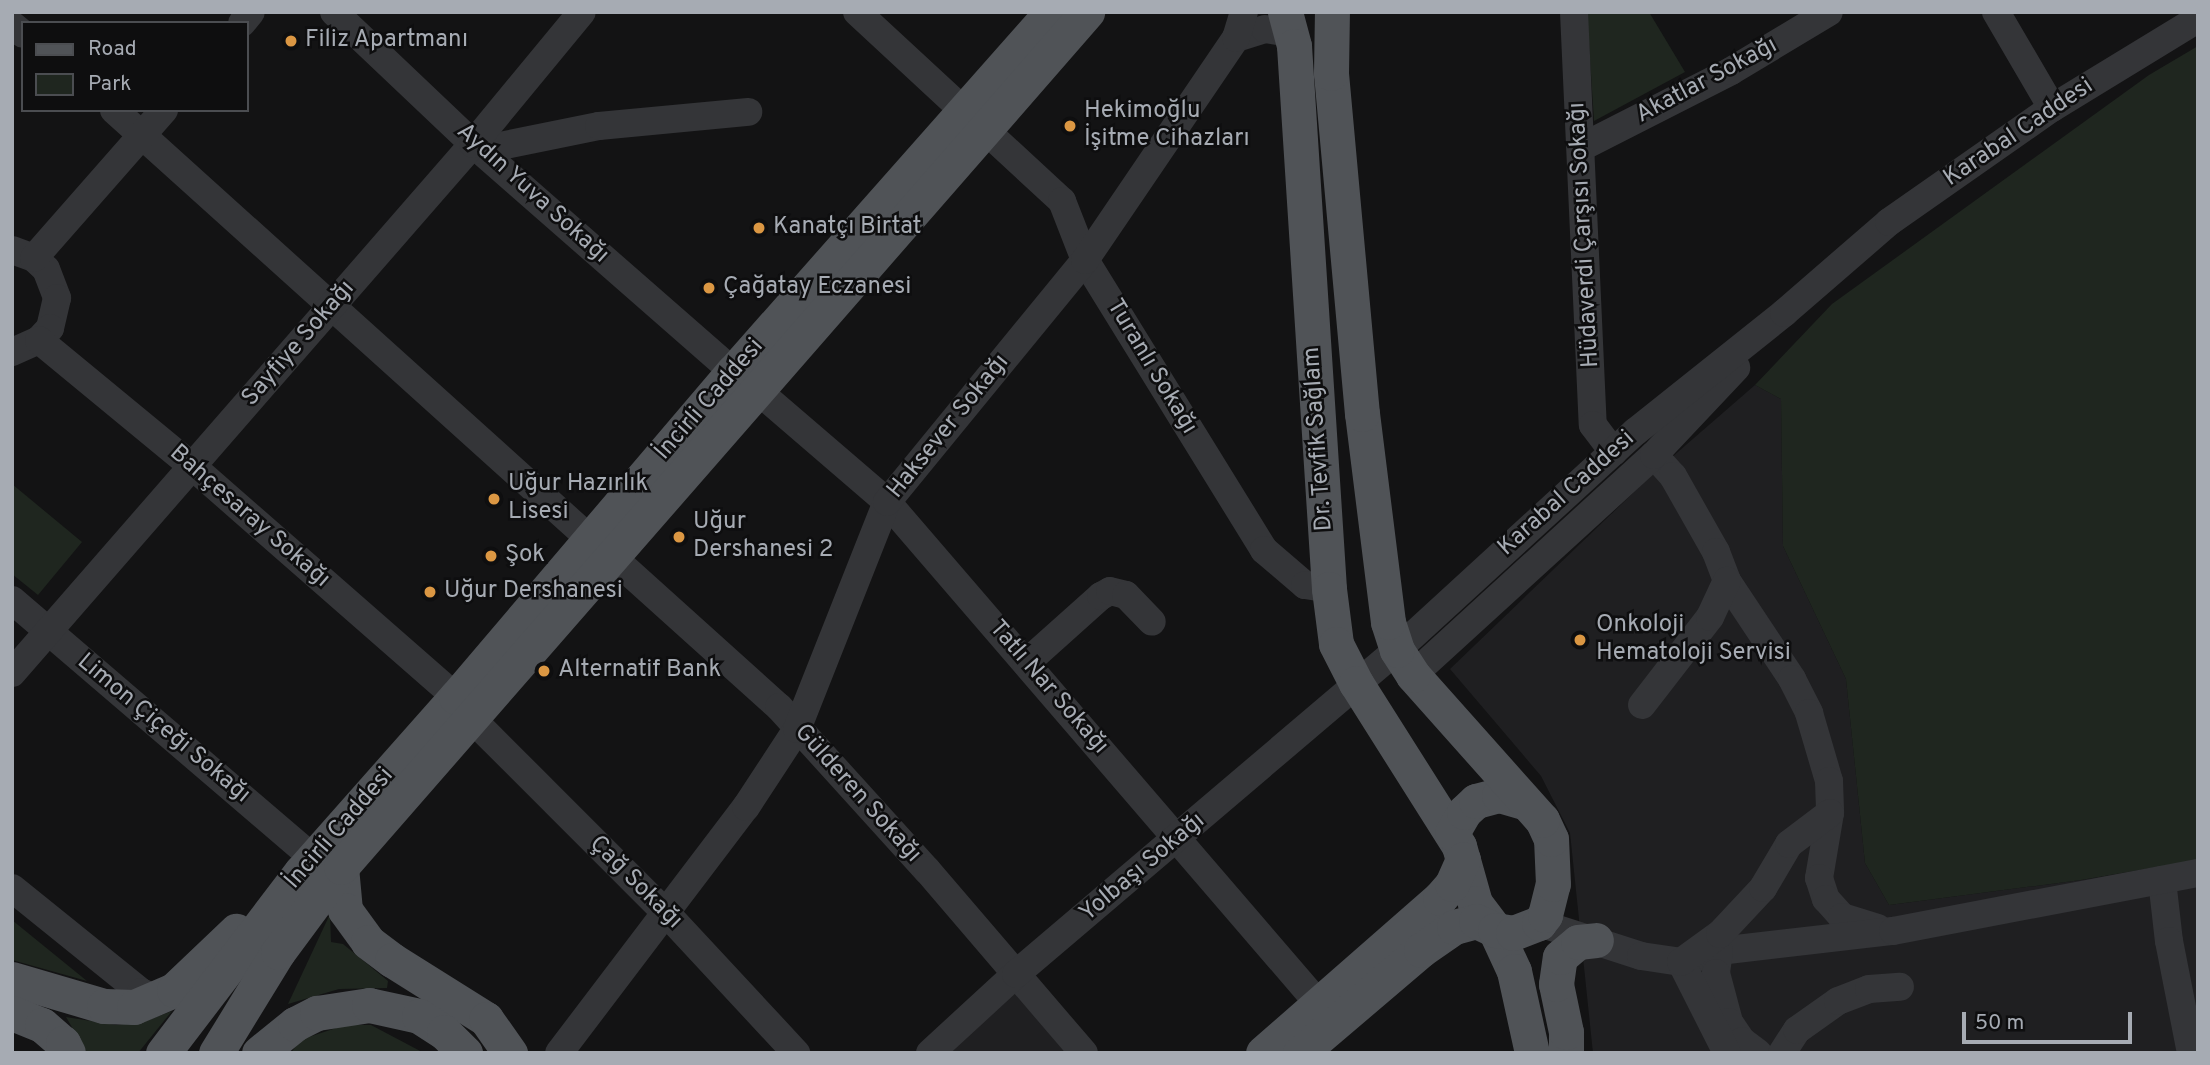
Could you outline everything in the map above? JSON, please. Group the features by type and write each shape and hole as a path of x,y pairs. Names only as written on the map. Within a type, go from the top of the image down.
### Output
{"main road":[{"name":"İncirli Caddesi","path":"975,121 1051,12"},
{"name":"İncirli Caddesi","path":"163,1053 318,866 463,707 745,381 975,121 1087,12"},
{"name":"Dr. Tevfik Sağlam","path":"1285,12 1294,46 1329,589 1336,644 1356,684 1458,846"},
{"path":"1307,12 1331,73"},
{"path":"1300,1053 1439,936 1476,921 1495,930 1513,933 1539,923 1545,915 1553,884 1551,838 1542,820 1405,663 1388,622 1362,414 1331,73 1332,12"},
{"path":"1263,1053 1440,898 1452,884 1464,812 1476,801 1499,795 1524,802"},
{"path":"1458,846 1475,903 1495,930 1514,971 1532,1053"},
{"name":"İncirli Caddesi","path":"216,1053 278,952 318,866"},
{"path":"12,979 104,1006 134,1007 158,1000 174,990 318,866 368,942 486,1019 510,1053"},
{"path":"1539,923 1539,960 1555,1053"},
{"path":"1566,1053 1566,1032 1556,985 1560,957 1578,942 1596,940"},
{"path":"260,1053 295,1024 317,1013 369,1005 419,1016 444,1032 465,1053"},
{"path":"12,1013 42,1025 63,1043 68,1053"}],"street":[{"name":"Aydın Yuva Sokağı","path":"334,12 477,147 745,381"},
{"name":"Sayfiye Sokağı","path":"12,673 331,306 477,147 582,12"},
{"name":"Turanlı Sokağı","path":"856,12 1062,201 1085,260 1264,551 1305,585 1329,589"},
{"name":"Hüdaverdi Çarşısı Sokağı","path":"1574,12 1594,425 1617,448 1648,461 1710,564 1727,581 1792,679 1809,713 1829,781 1830,813 1819,878 1826,899"},
{"name":"Akatlar Sokağı","path":"1582,147 1731,71 1829,12"},
{"path":"1996,12 2052,108"},
{"name":"Karabal Caddesi","path":"1405,663 1617,448 1784,313 1889,222 2052,108 2198,19"},
{"path":"1240,25 1284,32 1294,46"},
{"name":"Haksever Sokağı","path":"559,1053 746,807 797,729 887,502 1085,260 1240,25"},
{"name":"Gülderen Sokağı","path":"116,112 779,707 927,870 1084,1053"},
{"path":"12,352 40,340 56,314 57,298 46,269 23,254 162,112"},
{"path":"477,147 599,126 748,112"},
{"name":"Karabal Caddesi","path":"1356,684 1405,663 1648,461 1701,408 1784,313"},
{"name":"Bahçesaray Sokağı","path":"40,340 192,466 463,707"},
{"name":"Tatlı Nar Sokağı","path":"745,381 887,502 1319,1004"},
{"path":"1642,705 1710,618 1727,581"},
{"path":"1026,663 1101,596 1110,592 1126,595 1152,622"},
{"name":"Limon Çiçeği Sokağı","path":"12,600 318,866"},
{"name":"Yolbaşı Sokağı","path":"930,1053 1016,974 1179,839 1356,684"},
{"name":"Çağ Sokağı","path":"463,707 667,914 796,1053"},
{"path":"1681,962 1720,934 1763,888 1788,844 1830,813"},
{"path":"1539,923 1642,956 1681,962 1719,951 1894,931 2198,873"},
{"path":"2162,880 2169,942 2191,1053"},
{"path":"12,888 141,992 158,1000"},
{"path":"1826,899 1832,910 1855,924 1894,931"},
{"path":"1798,942 1815,934 1820,926 1826,899"},
{"path":"1719,951 1716,973 1729,1022 1742,1041 1758,1053"},
{"path":"1681,962 1727,1053"},
{"path":"1782,1053 1797,1030 1838,1001 1869,989 1900,987"}],"shaded area":[{"path":"1755,385 1781,399 1783,546 1846,679 1865,863 1889,905 2081,880 2198,860 2198,1053 1593,1053 1570,833 1541,776 1450,669 1656,471"},
{"path":"1016,988 1070,1053 942,1053"}],"green space":[{"path":"1587,12 1649,12 1685,72 1594,121"},
{"path":"2198,46 2198,860 2081,880 1889,905 1865,863 1846,679 1783,546 1781,399 1755,385 1832,304 2149,75"},
{"path":"12,484 82,542 38,595 12,574"},
{"path":"330,914 331,942 343,944 388,981 387,988 339,989 288,1004"},
{"path":"12,920 87,981 12,960"},
{"path":"172,1011 138,1053 87,1053 66,1017 116,1025 146,1021"},
{"path":"345,1025 371,1025 424,1053 291,1053 300,1040"}],"place":[{"name":"Filiz Apartmanı","path":"291,41"},
{"name":"Hekimoğlu İşitme Cihazları","path":"1070,126"},
{"name":"Kanatçı Birtat","path":"759,228"},
{"name":"Çağatay Eczanesi","path":"709,288"},
{"name":"Uğur Hazırlık Lisesi","path":"494,499"},
{"name":"Uğur Dershanesi 2","path":"679,537"},
{"name":"Şok","path":"491,556"},
{"name":"Uğur Dershanesi","path":"430,592"},
{"name":"Onkoloji Hematoloji Servisi","path":"1580,640"},
{"name":"Alternatif Bank","path":"544,671"}]}
